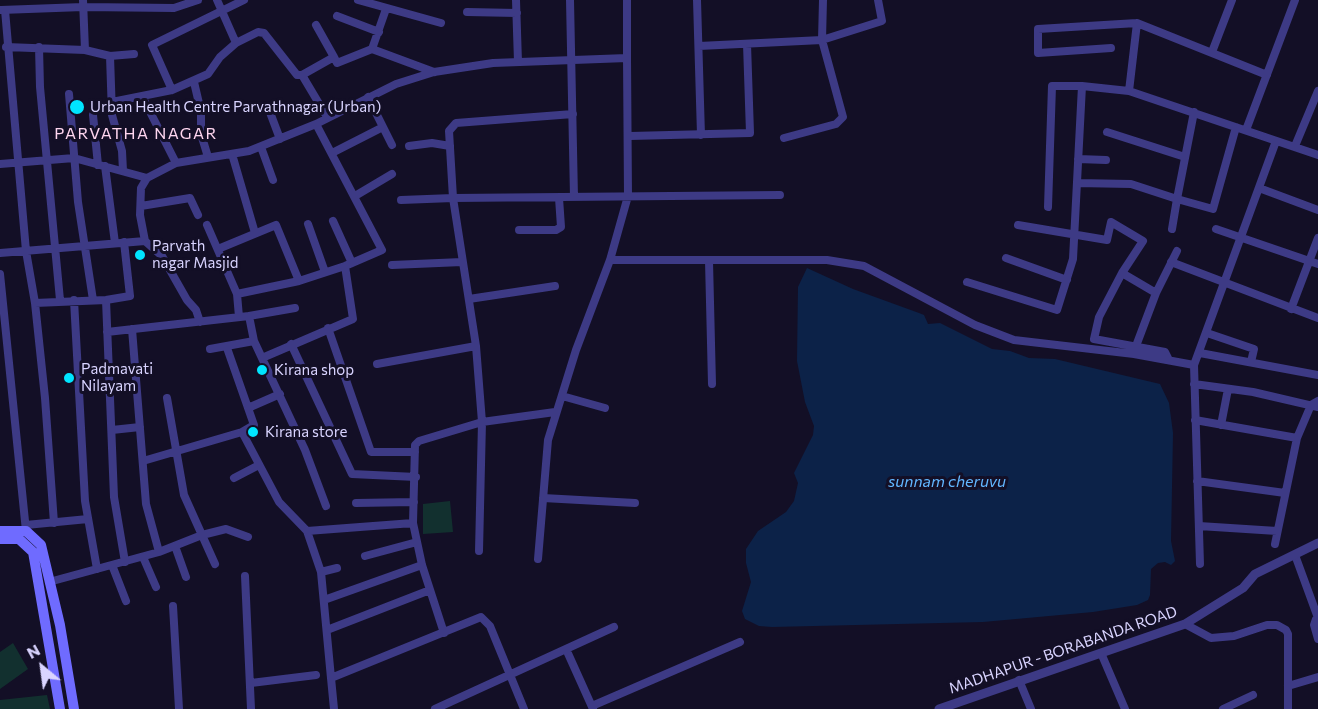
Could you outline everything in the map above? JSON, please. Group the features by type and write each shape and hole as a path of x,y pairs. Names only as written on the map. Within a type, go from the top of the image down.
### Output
{"main road":[{"path":"0,531 26,528 41,545 60,625 74,709"},
{"path":"0,539 19,539 33,552 60,709"}],"street":[{"path":"54,523 35,303 26,251 20,162 3,10 83,3 164,4 174,8 198,0"},
{"path":"217,0 236,43"},
{"path":"172,90 152,45 244,0"},
{"path":"358,0 441,23"},
{"path":"516,0 518,62"},
{"path":"570,0 574,197"},
{"path":"538,559 548,440 555,412 610,260 628,196 630,136 627,0"},
{"path":"697,0 701,135"},
{"path":"784,138 836,123 843,117 822,40 823,0"},
{"path":"699,46 822,40 882,21 878,0"},
{"path":"1212,52 1231,2 1222,0"},
{"path":"1246,130 1295,0"},
{"path":"83,3 85,50"},
{"path":"372,49 386,9"},
{"path":"467,12 517,13"},
{"path":"337,16 379,32"},
{"path":"1111,48 1038,52 1038,29 1137,23 1266,75"},
{"path":"1130,92 1137,23"},
{"path":"316,25 337,63 372,49 434,72"},
{"path":"112,102 143,98 194,82 208,74 220,57 236,43 254,33 264,33 297,75 302,75 334,57"},
{"path":"630,136 750,134 747,44"},
{"path":"6,47 85,50 110,56 134,54"},
{"path":"39,47 40,87 60,300"},
{"path":"110,56 112,102 122,151 123,171"},
{"path":"200,322 196,310 187,300 162,256 145,240 141,188 147,178 176,163 261,147 316,124 396,84 434,72 518,62 627,58"},
{"path":"302,75 327,117"},
{"path":"194,82 201,112 201,134 208,157"},
{"path":"1048,207 1052,86 1082,86 1130,92 1318,155"},
{"path":"967,282 1057,310 1073,259 1082,86"},
{"path":"1295,146 1318,91"},
{"path":"69,94 74,158 93,300"},
{"path":"368,97 392,145"},
{"path":"143,98 176,163"},
{"path":"268,107 280,139"},
{"path":"1172,229 1194,112"},
{"path":"479,551 482,422 476,346 453,198 449,131 456,123 573,114"},
{"path":"93,115 115,243"},
{"path":"237,294 299,280 349,265 382,250 316,124"},
{"path":"332,153 383,127"},
{"path":"1077,183 1131,184 1213,209 1236,127"},
{"path":"1107,132 1185,157"},
{"path":"1200,564 1194,365 1276,141"},
{"path":"409,146 432,143 450,146"},
{"path":"261,147 273,180"},
{"path":"232,154 255,233"},
{"path":"0,164 74,158 147,178"},
{"path":"1078,159 1106,160"},
{"path":"355,196 392,174"},
{"path":"1259,188 1318,210"},
{"path":"401,200 780,195"},
{"path":"141,206 190,198 198,215"},
{"path":"519,230 556,230 561,227 559,198"},
{"path":"262,358 351,320 354,316 349,265 333,221"},
{"path":"1018,225 1107,240 1111,222 1143,241 1122,273 1099,317 1094,339 1165,352 1169,360"},
{"path":"219,249 272,224 278,227 299,280"},
{"path":"308,224 325,272"},
{"path":"207,225 237,294 239,317"},
{"path":"1216,229 1318,264"},
{"path":"1291,309 1318,238"},
{"path":"0,253 145,240"},
{"path":"35,303 60,300 106,300 131,295 124,242"},
{"path":"1136,346 1156,293 1177,251"},
{"path":"1006,258 1067,280"},
{"path":"610,260 827,260 864,266 975,325 1014,340 1194,365"},
{"path":"709,261 712,384"},
{"path":"392,266 462,262"},
{"path":"1171,262 1222,280 1225,285 1318,318"},
{"path":"1122,273 1156,293"},
{"path":"0,274 26,528 88,519"},
{"path":"469,299 555,286"},
{"path":"74,300 88,519 97,569"},
{"path":"106,300 114,497 125,562"},
{"path":"107,332 249,316 295,308"},
{"path":"249,316 254,341 305,450 326,506"},
{"path":"328,328 370,452 415,452"},
{"path":"132,329 146,504 159,552"},
{"path":"1207,333 1254,349 1251,362"},
{"path":"210,350 254,341"},
{"path":"291,344 352,474 416,477"},
{"path":"377,364 476,346"},
{"path":"143,461 178,453 242,432 254,425 226,348"},
{"path":"1200,353 1318,375"},
{"path":"1194,384 1316,404 1297,438 1275,544"},
{"path":"1221,425 1228,389"},
{"path":"248,408 280,394"},
{"path":"562,396 605,408"},
{"path":"167,398 184,495 215,564"},
{"path":"444,633 422,565 413,523 416,477 415,445 419,441 482,422 555,412"},
{"path":"1195,420 1297,438"},
{"path":"112,430 140,427"},
{"path":"242,432 279,502 308,531 321,572 334,709"},
{"path":"234,478 259,465"},
{"path":"1197,481 1285,493"},
{"path":"543,498 634,503"},
{"path":"356,503 414,502"},
{"path":"308,531 413,523"},
{"path":"1199,526 1277,531"},
{"path":"49,582 143,557 202,535 226,530 248,537"},
{"path":"365,556 417,542"},
{"name":"MADHAPUR - BORABANDA ROAD","path":"939,709 1186,623 1243,588 1255,574 1318,543"},
{"path":"175,546 186,577"},
{"path":"1295,555 1317,619 1314,625 1318,639"},
{"path":"143,557 156,587"},
{"path":"112,565 126,601"},
{"path":"324,600 422,565"},
{"path":"321,572 337,568"},
{"path":"245,576 252,683 251,709"},
{"path":"327,630 430,590"},
{"path":"173,606 179,709"},
{"path":"331,678 482,617 490,626 524,709"},
{"path":"1186,623 1211,638 1234,636 1267,625 1281,627 1288,634 1288,709"},
{"path":"435,709 614,627"},
{"path":"566,650 593,708 740,642"},
{"path":"1101,653 1125,709"},
{"path":"252,683 316,675"},
{"path":"1288,686 1318,677"},
{"path":"1019,680 1031,709"},
{"path":"1223,709 1253,695"},
{"path":"455,700 459,709"}],"green space":[{"path":"450,501 453,532 423,534 423,504"},
{"path":"13,643 28,669 0,689 0,652"},
{"path":"47,695 50,709 0,709 0,700"}],"water":[{"name":"sunnam cheruvu","path":"807,268 853,289 924,315 928,324 940,323 992,349 1010,351 1029,358 1055,359 1160,384 1169,403 1173,433 1171,541 1175,561 1171,565 1165,562 1158,563 1151,569 1148,600 1137,605 1093,612 983,622 772,627 759,626 745,619 742,611 751,582 746,563 746,549 758,531 786,512 794,501 798,483 794,473 813,435 814,426 805,402 797,361 798,287"}],"place":[{"name":"Urban Health Centre Parvathnagar (Urban)","path":"77,107"},
{"name":"Parvath nagar Masjid","path":"140,255"},
{"name":"Kirana shop","path":"262,370"},
{"name":"Padmavati Nilayam","path":"69,378"},
{"name":"Kirana store","path":"253,432"}],"district":[{"name":"PARVATHA NAGAR","path":"136,134"}]}
